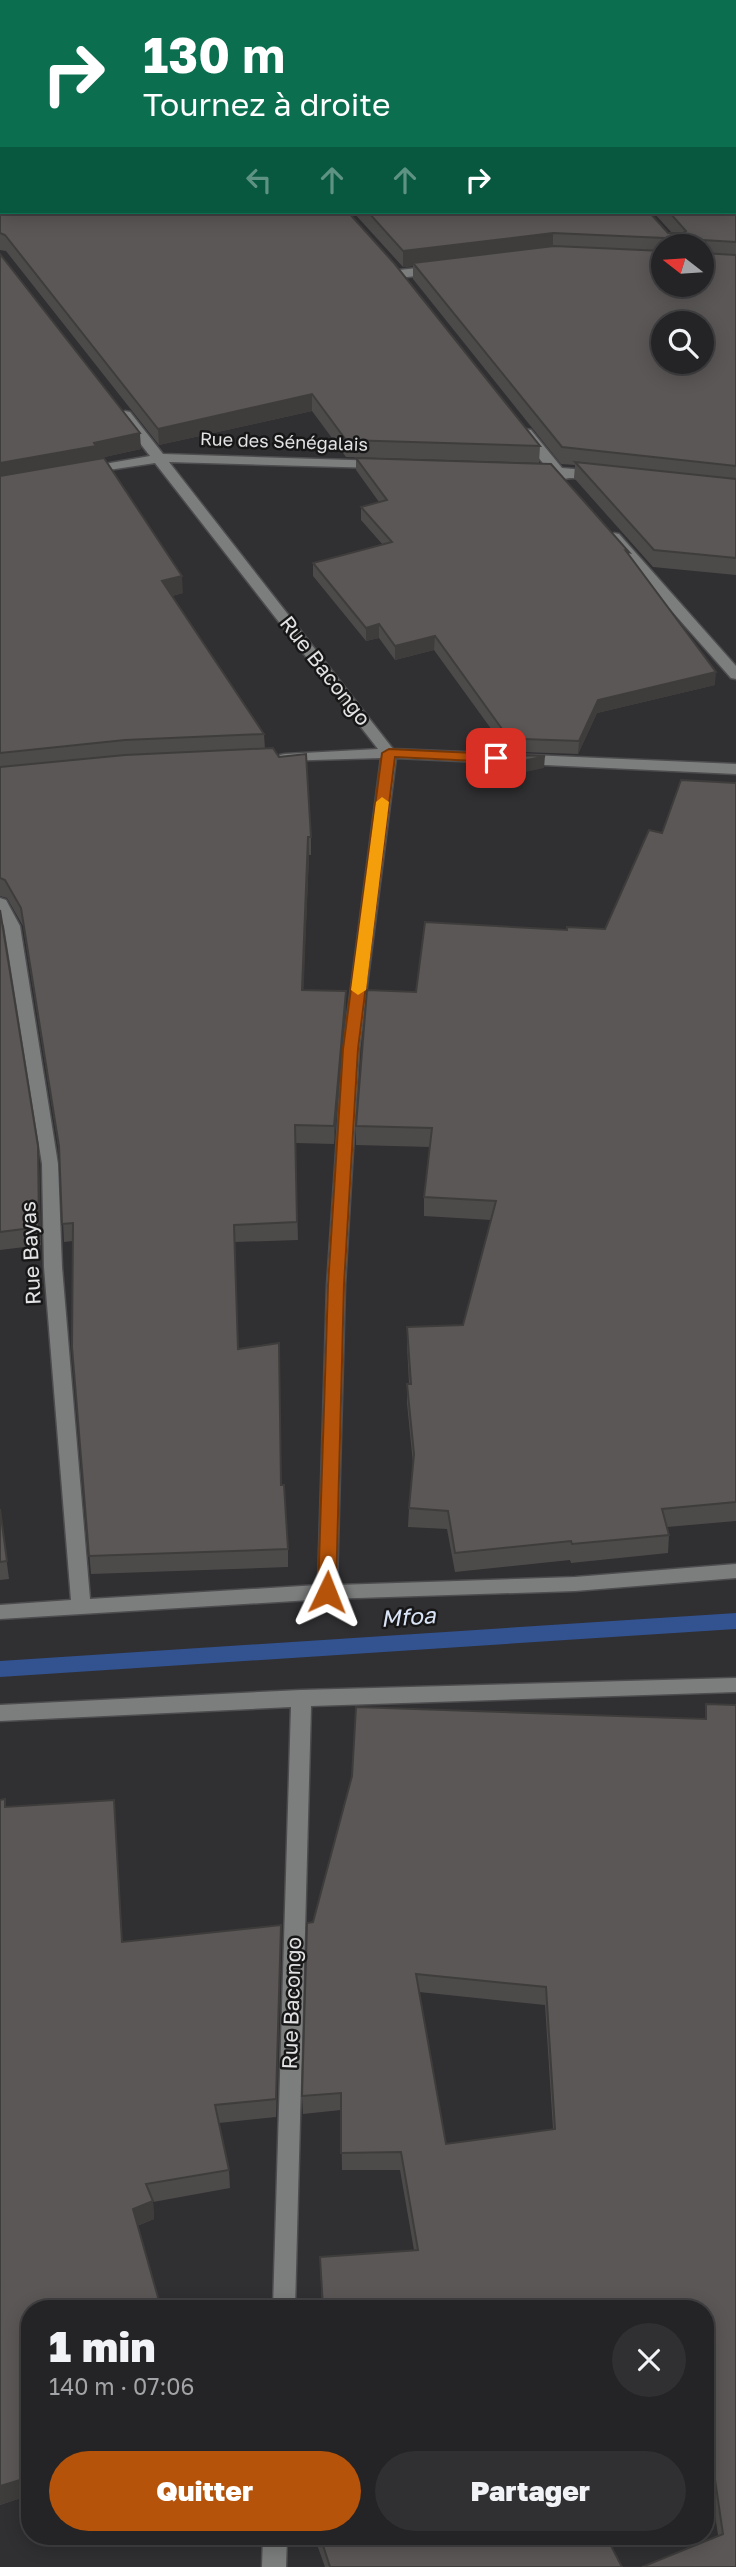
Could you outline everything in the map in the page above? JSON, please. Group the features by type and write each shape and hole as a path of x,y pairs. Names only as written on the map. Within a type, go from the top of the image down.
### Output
{"street":[{"path":"400,275 451,268"},
{"name":"Rue Bacongo","path":"118,406 389,753"},
{"path":"521,427 574,491"},
{"name":"Rue des Sénégalais","path":"66,475 159,458 393,465"},
{"path":"515,469 611,476"},
{"path":"601,522 736,675"},
{"path":"327,1592 336,1285 351,1049 389,753"},
{"path":"264,759 389,753 736,769"},
{"name":"Rue Bayas","path":"0,903 12,926 50,1164 53,1267 81,1605"},
{"path":"0,1612 327,1592 575,1584 736,1571"},
{"path":"0,1713 300,1698 736,1685"},
{"name":"Rue Bacongo","path":"284,2300 300,1698"},
{"path":"274,2567 275,2545"}],"building":[{"path":"0,214 350,214 393,262 540,446 346,440 312,394 158,429 5,235 0,233"},
{"path":"370,214 651,214 668,233 686,231 671,214 736,214 736,242 714,241 714,234 651,234 651,237 553,233 403,251"},
{"path":"554,246 651,250 651,298 714,298 714,254 736,255 736,466 562,447 413,263"},
{"path":"0,254 140,433 94,443 96,446 0,463"},
{"path":"104,458 182,576 162,581 264,734 125,740 0,753 0,476"},
{"path":"356,458 551,464 629,552 626,551 716,672 598,700 579,741 497,738 502,729 435,636 395,646 379,624 366,628 313,563 392,542 361,507 387,500"},
{"path":"575,462 736,479 736,558 654,550"},
{"path":"273,748 279,757 306,754 311,837 308,837 302,990 346,991 334,1126 295,1125 297,1222 234,1225 238,1349 279,1343 281,1485 284,1485 288,1549 89,1556 72,1347 73,1223 62,1224 59,1146 21,908 5,880 0,878 0,767 125,755"},
{"path":"490,754 545,756 480,771"},
{"path":"681,780 736,783 736,1502 662,1509 669,1535 572,1544 571,1541 455,1553 448,1511 409,1508 414,1454 407,1384 411,1384 407,1327 463,1325 496,1201 424,1197 432,1128 356,1126 367,990 416,992 425,922 567,930 567,927 605,929 649,830 662,833"},
{"path":"0,910 38,1146 39,1227 0,1232"},
{"path":"0,1509 7,1561 0,1562"},
{"path":"706,1704 736,1705 736,2567 642,2567 696,2545 714,2545 714,2538 723,2534 714,2473 714,2300 323,2300 320,2257 418,2250 401,2152 341,2153 341,2093 302,2096 307,1923 313,1922 352,1776 356,1707 706,1719","holes":["416,1974 546,1987 555,2129 446,2144"]},
{"path":"5,1799 5,1807 114,1800 122,1942 281,1925 276,2099 215,2105 229,2170 146,2184 153,2201 133,2209 159,2300 21,2300 21,2480 0,2486 0,1800"},
{"path":"323,2545 611,2545 622,2567 330,2567"}],"waterway":[{"name":"Mfoa","path":"0,1669 736,1621"}],"slow traffic":[{"path":"358,990 382,802"}],"route":[{"path":"327,1592 336,1285 351,1049 389,753 496,758"}]}
